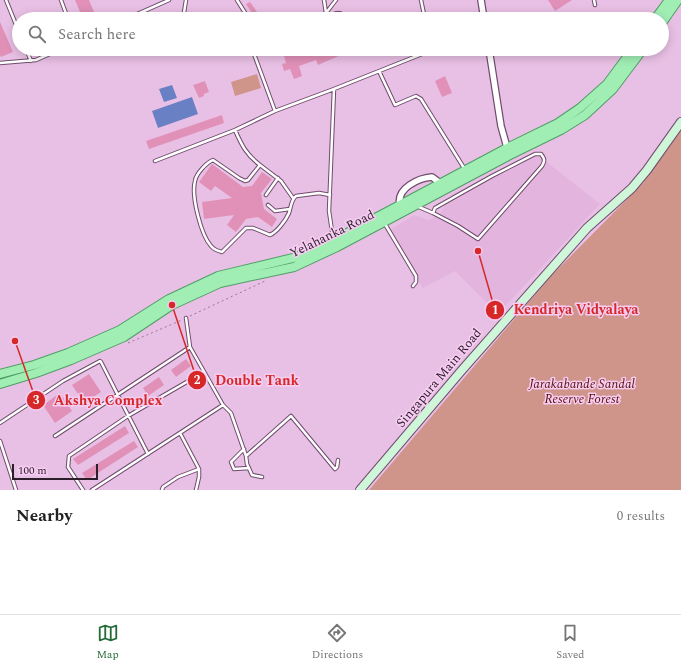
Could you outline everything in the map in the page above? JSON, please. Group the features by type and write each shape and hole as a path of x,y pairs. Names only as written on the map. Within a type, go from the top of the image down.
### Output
{"main road":[{"path":"660,12 669,0"},
{"path":"669,13 678,0"},
{"name":"Yelahanka Road","path":"0,374 41,363 120,330 168,299 218,276 297,257 336,244 384,222 558,123 580,108 607,84 628,56"},
{"name":"Yelahanka Road","path":"0,384 36,373 124,338 172,306 220,283 294,267 336,244 400,205 464,170 561,130 585,115 613,89 638,56"}],"street":[{"path":"481,0 483,12"},
{"path":"490,56 501,126 509,151"},
{"name":"Singapura Main Road","path":"360,490 467,364 587,228 632,188 681,122"},
{"path":"400,205 399,202 402,192 419,180 432,177 440,183"}],"lane":[{"path":"6,0 12,15"},
{"path":"61,0 65,12"},
{"path":"142,12 169,0"},
{"path":"184,12 186,0"},
{"path":"237,0 245,12"},
{"path":"324,0 326,12"},
{"path":"327,12 336,0"},
{"path":"421,0 424,12"},
{"path":"594,0 595,5"},
{"path":"29,56 31,61"},
{"path":"0,62 31,61 45,56"},
{"path":"255,56 275,111"},
{"path":"155,160 235,130 275,111 417,56"},
{"path":"379,71 395,105 416,96 421,99 464,170"},
{"path":"334,89 329,211 336,244"},
{"path":"235,130 245,151 251,159 260,165 278,178 286,186 293,198 288,215 274,233 270,235 252,228 246,228 222,252 213,248 210,245 196,211 195,178 207,164 213,160 239,178 245,180 252,177 260,165"},
{"path":"416,205 458,226 478,239 542,166 544,157 541,154 535,154 527,157 435,208 433,213"},
{"path":"266,195 278,178"},
{"path":"293,198 296,196 319,193 330,195"},
{"path":"268,205 275,211 290,209"},
{"path":"384,222 416,276 416,282 413,286"},
{"path":"186,318 190,347 223,405 231,413 244,449 247,464 252,475 262,477"},
{"path":"55,436 190,347"},
{"path":"0,423 63,381 100,361 148,454"},
{"path":"83,490 68,467 69,456 128,416 204,372"},
{"path":"92,490 223,405"},
{"path":"246,456 291,416 335,469 337,467 338,460"},
{"path":"180,433 199,469 196,490"},
{"path":"0,441 16,490"},
{"path":"244,449 230,462 234,469 249,468"},
{"path":"162,490 163,487 178,477 199,469"}],"path":[{"path":"126,344 266,281"}],"shaded area":[{"path":"534,152 600,204 498,314 455,271 423,288 388,231 414,215 429,220 440,214 451,195"}],"green space":[{"path":"257,74 261,88 235,96 231,82"},
{"name":"Jarakabande Sandal Reserve Forest","path":"681,129 681,490 369,490 550,277 643,183"}],"water":[{"path":"172,85 177,98 164,102 159,89"},
{"path":"192,97 198,114 158,128 152,111"}],"building":[{"path":"75,0 89,0 94,12 80,12"},
{"path":"548,0 572,0 555,11"},
{"path":"250,2 257,12 251,12 246,4"},
{"path":"0,22 12,52 1,57"},
{"path":"284,56 339,56 318,65 316,60 299,66 302,76 294,79 290,69 284,71 282,64 286,63"},
{"path":"445,76 452,93 442,97 435,81"},
{"path":"205,81 209,92 199,98 193,85"},
{"path":"222,115 224,123 149,149 146,141"},
{"path":"212,164 243,187 252,186 262,172 272,179 261,193 264,209 277,219 272,227 258,217 246,219 236,232 227,225 234,215 204,219 202,202 232,198 215,186 211,191 199,182"},
{"path":"186,359 191,366 176,377 171,370"},
{"path":"89,374 101,392 84,403 72,385"},
{"path":"159,377 164,385 148,396 143,388"},
{"path":"60,393 72,411 55,423 43,405"},
{"path":"125,426 129,433 78,465 73,459"},
{"path":"134,441 138,447 87,480 82,473"}],"place":[{"name":"Kendriya Vidyalaya","path":"478,251"},
{"name":"Double Tank","path":"172,305"},
{"name":"Akshya Complex","path":"15,341"}]}
